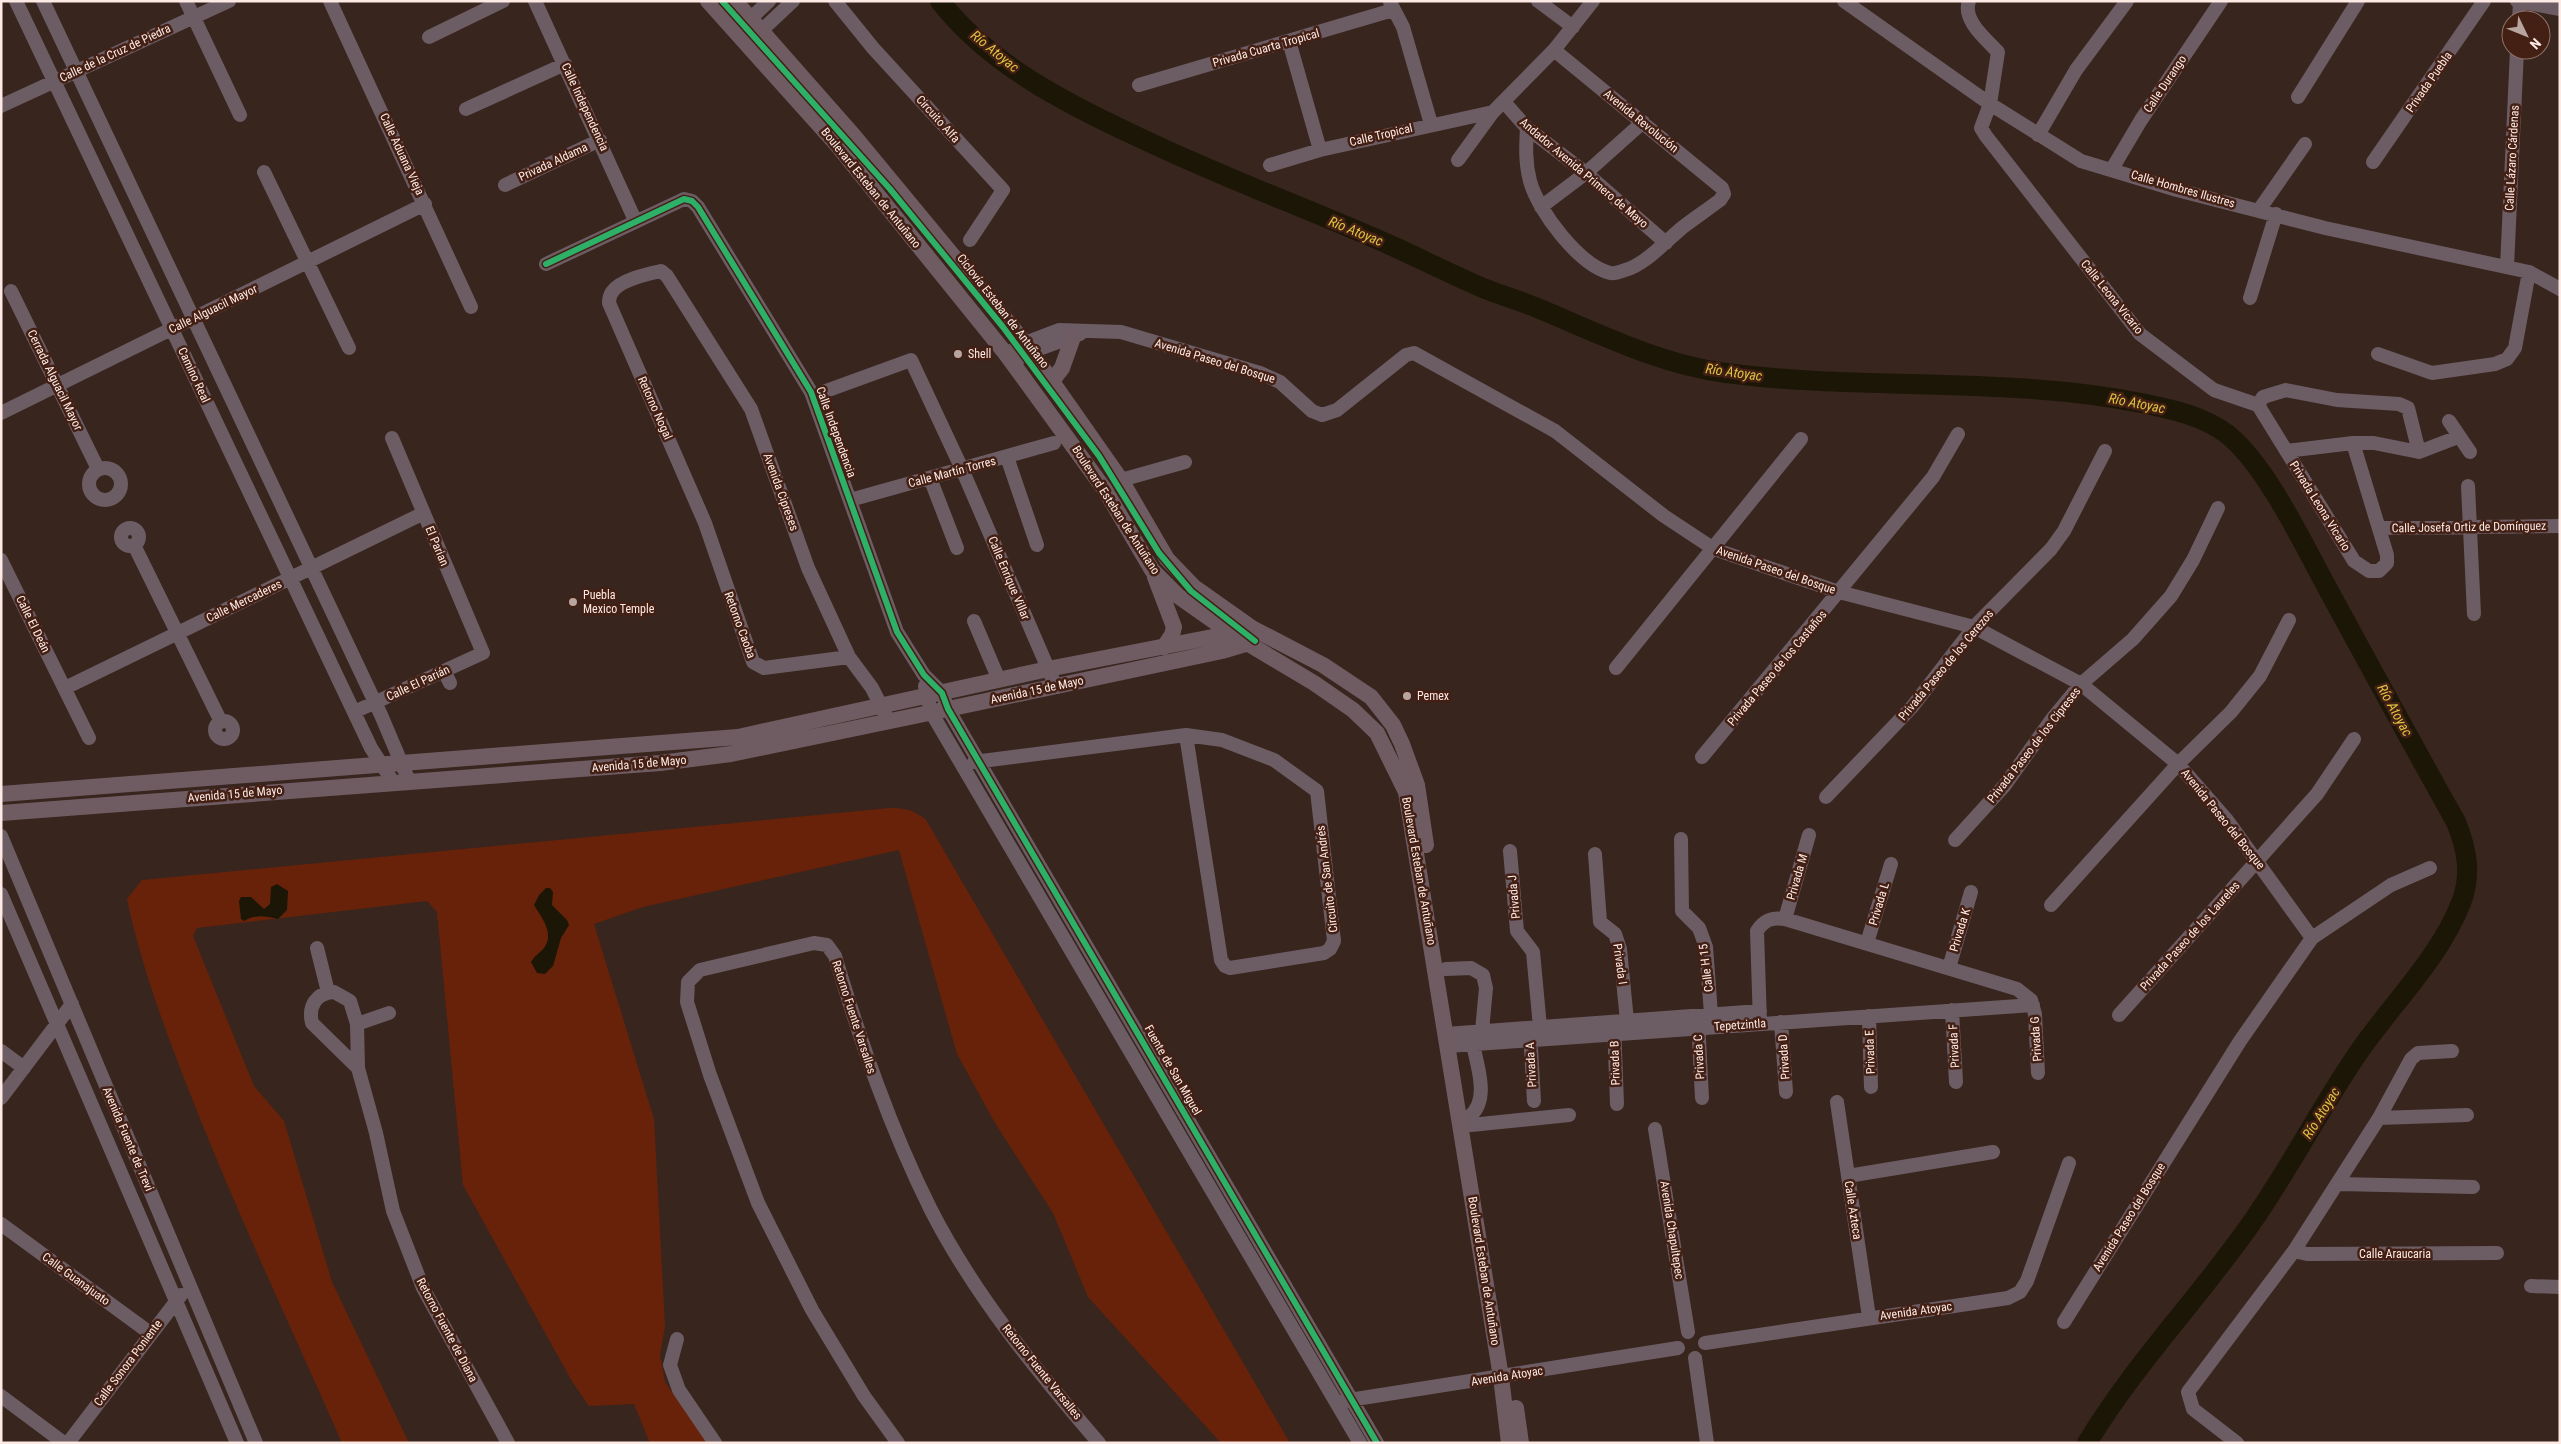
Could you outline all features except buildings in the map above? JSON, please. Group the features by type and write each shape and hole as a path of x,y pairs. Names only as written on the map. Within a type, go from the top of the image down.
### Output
{"main road":[{"name":"Boulevard Esteban de Antuñano","path":"708,1 838,146 1009,358 1105,490 1152,570 1178,596 1232,634"},
{"name":"Boulevard Esteban de Antuñano","path":"735,1 854,136 1028,347 1121,480 1167,559 1194,588 1314,683 1353,710 1377,734 1388,751 1406,792 1471,1120 1506,1376 1509,1443"},
{"path":"1052,381 1062,368 1079,334"},
{"path":"1152,570 1174,627 1172,635 1164,647"},
{"name":"Avenida 15 de Mayo","path":"1,813 319,787 660,763 731,754 885,714 926,696 1048,669 1232,634 1255,636"},
{"name":"Boulevard Esteban de Antuñano","path":"1255,636 1323,665 1371,697 1393,725 1417,785 1506,1376 1521,1443"},
{"name":"Avenida 15 de Mayo","path":"1,794 738,738 885,714 931,712 948,709 1056,687 1255,636"},
{"path":"451,760 451,778"},
{"path":"319,770 319,787"}],"street":[{"name":"Camino Real","path":"16,1 371,748 381,766 401,781"},
{"name":"Camino Real","path":"43,1 375,703 402,764 401,781"},
{"path":"186,1 240,115"},
{"name":"Calle de la Cruz de Piedra","path":"1,106 229,1"},
{"name":"Calle Aduana Vieja","path":"330,1 425,204 471,308"},
{"path":"429,36 503,1"},
{"name":"Calle Independencia","path":"536,1 636,220 684,199 692,201 698,207 811,392 896,632 924,675 942,693 948,709"},
{"path":"756,25 769,1"},
{"path":"756,25 793,1"},
{"name":"Circuito Alfa","path":"835,1 873,48 1003,190 970,240"},
{"path":"1538,1 1573,26"},
{"path":"1458,160 1493,112 1554,50 1593,1"},
{"name":"Calle Hombres Ilustres","path":"1844,1 1990,104 2081,161 2177,190 2325,228 2529,272 2560,289"},
{"path":"1969,1 1968,6 1972,24 1998,52 1990,104"},
{"path":"2038,135 2076,70 2128,1"},
{"name":"Calle Durango","path":"2112,169 2141,120 2221,1"},
{"path":"2298,98 2358,1"},
{"name":"Privada Puebla","path":"2374,162 2484,1"},
{"path":"2519,2 2560,9"},
{"path":"1392,6 1403,27 1431,124"},
{"name":"Privada Cuarta Tropical","path":"1139,85 1289,41 1392,6"},
{"path":"1289,41 1320,150"},
{"name":"Avenida Revolución","path":"1554,50 1722,188 1724,194 1720,200 1681,228 1666,243"},
{"name":"Calle Lázaro Cárdenas","path":"2507,267 2517,60"},
{"path":"466,109 565,64"},
{"name":"Andador Avenida Primero de Mayo","path":"1504,102 1527,128 1586,173 1666,243"},
{"name":"Calle Leona Vicario","path":"1990,104 1980,128 2140,334 2214,390 2258,405"},
{"name":"Calle Tropical","path":"1270,165 1320,150 1431,124 1493,112"},
{"path":"1541,208 1586,173 1643,122"},
{"path":"1527,128 1525,160 1530,182 1541,208 1567,242 1600,269 1613,273 1628,270 1666,243"},
{"name":"Privada Aldama","path":"505,184 600,140"},
{"path":"2259,210 2305,144"},
{"path":"264,172 349,348"},
{"name":"Calle Alguacil Mayor","path":"1,413 425,204"},
{"path":"2250,298 2276,214"},
{"path":"546,264 636,220"},
{"name":"Avenida Cipreses","path":"611,293 618,286 661,271 667,276 751,409 808,568 849,657 885,714"},
{"path":"2378,354 2432,373 2495,364 2507,359 2515,348 2529,272"},
{"name":"Cerrada Alguacil Mayor","path":"11,291 98,469"},
{"name":"Retorno Nogal","path":"611,293 609,304 705,523"},
{"name":"Avenida Paseo del Bosque","path":"1009,358 1028,347 1079,334 1121,332 1260,373 1280,382 1312,411 1322,415 1337,410 1406,355 1414,353 1556,431 1664,516 1714,549 1839,592 1974,627 2081,684 2178,764 2227,820 2258,860 2312,938"},
{"name":"Calle Enrique Villar","path":"823,392 911,360 962,469 1056,687"},
{"path":"2286,451 2258,405 2263,398 2286,390 2336,400 2399,404 2408,408 2419,452 2458,438"},
{"path":"2449,421 2458,438 2470,452"},
{"name":"Privada Paseo de los Castaños","path":"1702,758 1934,477 1958,434"},
{"name":"El Parian","path":"392,438 482,654"},
{"path":"1616,668 1802,439"},
{"path":"2353,443 2378,528"},
{"name":"Privada Leona Vicario","path":"2378,528 2387,555 2387,562 2379,571 2369,572 2354,560 2286,451 2353,443 2374,443 2419,452"},
{"name":"Calle Martín Torres","path":"850,500 1054,444"},
{"name":"Privada Paseo de los Cerezos","path":"1826,797 1912,707 1974,627 2064,531 2105,451"},
{"path":"1007,457 1037,545"},
{"path":"1121,480 1184,462"},
{"path":"930,478 957,548"},
{"path":"2468,486 2474,614"},
{"name":"Privada Paseo de los Cipreses","path":"1954,840 2005,784 2081,684 2133,640 2171,596 2193,560 2218,508"},
{"name":"Calle Mercaderes","path":"65,688 424,513"},
{"name":"Retorno Caoba","path":"705,523 753,662 764,668 849,657"},
{"name":"Calle Josefa Ortiz de Domínguez","path":"2378,528 2470,525 2560,526"},
{"path":"134,545 179,632 221,722"},
{"name":"Calle El Deán","path":"1,560 89,738"},
{"path":"2051,905 2178,764 2231,712 2260,676 2289,620"},
{"path":"974,621 999,680"},
{"name":"Calle El Parián","path":"354,712 447,677 482,654"},
{"name":"Calle Independencia","path":"924,675 926,696 931,712"},
{"name":"Fuente de San Miguel","path":"948,709 981,762 1378,1443"},
{"path":"931,712 1360,1443"},
{"name":"Circuito de San Andrés","path":"961,762 981,762 1186,735 1222,740 1274,760 1317,791 1334,942 1330,949 1324,953 1230,968 1225,966 1221,960 1186,735"},
{"name":"Privada Paseo de los Laureles","path":"2119,1015 2317,794 2354,739"},
{"path":"371,748 381,750 392,741"},
{"name":"Privada M","path":"1785,919 1809,835"},
{"name":"Avenida Fuente de Trevi","path":"1,836 7,864 72,1004 256,1443"},
{"name":"Calle H 15","path":"1681,839 1682,911 1700,928 1706,947 1702,1019"},
{"name":"Privada J","path":"1510,851 1517,931 1532,952 1533,1031"},
{"name":"Privada I","path":"1596,854 1600,922 1615,934 1620,949 1618,1025"},
{"name":"Privada L","path":"1867,944 1891,864"},
{"name":"Avenida Paseo del Bosque","path":"2064,1322 2240,1041 2312,938 2391,885 2430,868"},
{"name":"Privada K","path":"1949,968 1971,892"},
{"name":"Avenida Fuente de Trevi","path":"1,894 237,1443"},
{"path":"1760,1017 1757,931 1763,923 1774,918 1785,919 2017,989 2031,1000 2033,1005"},
{"name":"Retorno Fuente Varsalles","path":"898,1443 864,1396 812,1310 758,1202 710,1075 687,1002 688,982 700,970 814,943 827,945 835,956 860,1043 893,1130 932,1212 979,1290 1018,1346 1099,1443"},
{"path":"317,948 328,992 320,995 312,1005 310,1015 312,1023 358,1068"},
{"path":"1446,969 1471,968 1483,975 1486,988 1482,1032"},
{"name":"Retorno Fuente de Diana","path":"328,992 334,992 346,997 350,1001 357,1024 358,1068 376,1133 393,1211 423,1288 508,1443"},
{"path":"1,1098 72,1004"},
{"name":"Tepetzintla","path":"1456,1040 1533,1031 1702,1019 1760,1017 1781,1022 2033,1005"},
{"name":"Privada G","path":"2033,1005 2038,1073"},
{"name":"Privada F","path":"1952,1010 1956,1082"},
{"path":"357,1024 389,1013"},
{"name":"Privada E","path":"1868,1016 1871,1087"},
{"name":"Privada C","path":"1702,1019 1702,1098"},
{"name":"Privada D","path":"1781,1022 1786,1092"},
{"name":"Privada B","path":"1617,1104 1618,1025"},
{"name":"Tepetzintla","path":"1456,1040 1482,1032 1533,1031"},
{"name":"Privada A","path":"1533,1031 1534,1101"},
{"path":"1,1051 24,1068"},
{"path":"2236,1443 2193,1409 2188,1392 2294,1252 2339,1184 2412,1059 2418,1053 2452,1051"},
{"name":"Calle Azteca","path":"1838,1102 1869,1317"},
{"path":"1471,1120 1569,1115"},
{"path":"2379,1118 2467,1115"},
{"name":"Avenida Chapultepec","path":"1655,1129 1688,1332"},
{"path":"1848,1176 1993,1152"},
{"name":"Avenida Atoyac","path":"1705,1343 1869,1317 2008,1298 2020,1292 2027,1281 2069,1164"},
{"path":"2339,1184 2473,1186"},
{"name":"Calle Guanajuato","path":"1,1224 150,1333"},
{"name":"Calle Araucaria","path":"2294,1252 2307,1254 2497,1253"},
{"name":"Calle Sonora Poniente","path":"66,1443 176,1300 190,1286"},
{"path":"2531,1286 2560,1287"},
{"path":"1688,1332 1696,1332 1702,1336 1705,1343 1704,1350 1695,1358 1688,1358 1678,1348 1680,1338 1688,1332"},
{"path":"677,1339 670,1365 679,1390 715,1443"},
{"name":"Avenida Atoyac","path":"1336,1402 1678,1348"},
{"path":"1695,1358 1707,1443"},
{"path":"1,1396 66,1443"}],"shaded area":[{"path":"890,808 909,810 926,820 1290,1443 1221,1443 1088,1297 1053,1213 995,1123 957,1054 899,850 643,907 594,924 654,1119 665,1326 660,1355 665,1382 708,1443 650,1443 634,1404 589,1406 573,1383 463,1185 437,912 427,901 197,928 193,936 254,1086 284,1121 332,1282 409,1443 342,1443 227,1183 163,1023 139,949 127,899 142,880"},
{"path":"277,884 288,891 287,910 278,919 261,916 244,921 241,919 239,901 241,897 251,897 264,909 270,904 271,887"},
{"path":"546,888 550,888 553,892 552,905 567,920 569,925 561,938 553,966 545,974 537,973 531,962 547,942 548,931 546,925 534,905 539,895"}],"waterway":[{"name":"Río Atoyac","path":"940,1 960,24 1005,63 1082,110 1202,166 1399,249 1483,288 1535,307 1652,355 1676,363 1726,373 1830,381 2038,389 2141,403 2196,417 2217,427 2241,447 2254,463 2268,482 2292,523 2456,822 2467,862 2466,882 2461,903 2441,941 2348,1068 2265,1203 2230,1252 2125,1386 2087,1443"}],"cycle path":[{"name":"Ciclovía Esteban de Antuñano","path":"722,1 890,189 1003,327 1099,456 1159,553 1191,591 1255,641"},
{"path":"546,264 684,199 692,201 698,207 811,392 897,632 924,675 942,693 948,709 1377,1443"}],"place":[{"name":"Shell","path":"958,354"},
{"name":"Puebla Mexico Temple","path":"573,602"},
{"name":"Pemex","path":"1407,696"}]}
